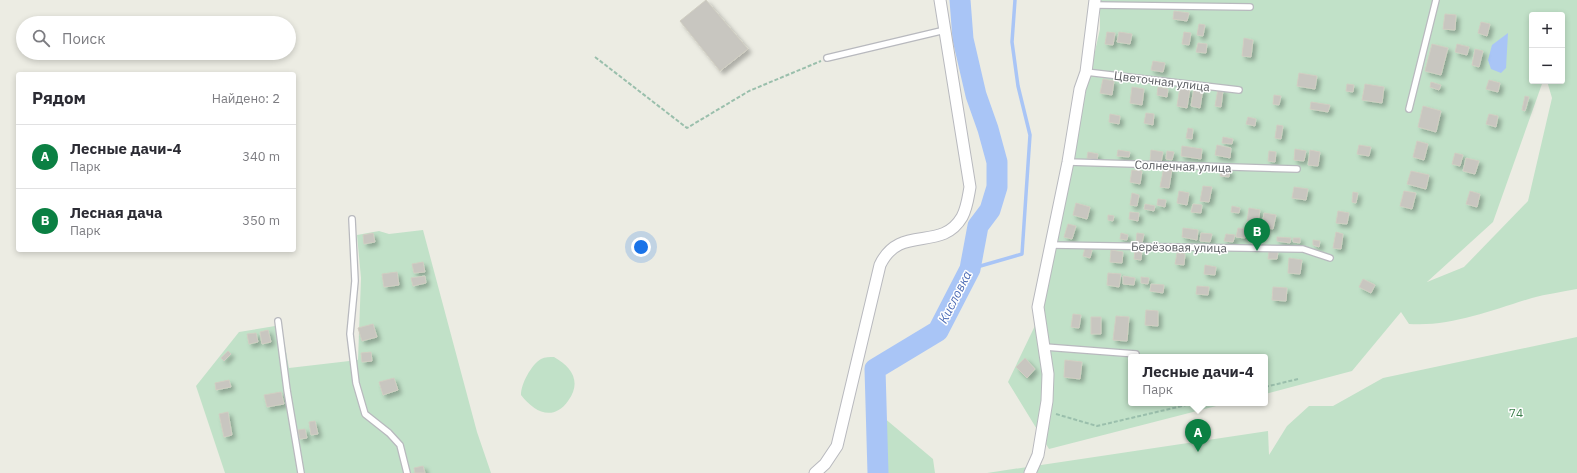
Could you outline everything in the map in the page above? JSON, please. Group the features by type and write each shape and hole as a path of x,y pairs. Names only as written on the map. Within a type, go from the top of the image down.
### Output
{"street":[{"path":"814,473 825,464 837,446 880,265 884,258 900,243 942,235 961,218 967,206 970,188 940,0"},
{"path":"1030,473 1038,455 1045,411 1048,374 1038,307 1068,162 1080,89 1086,72 1095,3"}],"lane":[{"path":"1409,109 1436,0"},
{"path":"1095,3 1250,7"},
{"path":"827,58 945,30"},
{"name":"Цветочная улица","path":"1086,72 1239,90"},
{"name":"Солнечная улица","path":"1068,162 1297,169"},
{"path":"352,219 355,281 350,334 356,383 365,414 389,433 400,445 407,473"},
{"name":"Берёзовая улица","path":"1051,245 1303,249 1330,258"},
{"path":"278,321 287,390 302,473"},
{"path":"1045,347 1136,354"}],"path":[{"path":"595,56 687,128 748,91 827,58"},
{"path":"1268,386 1298,379"},
{"path":"1045,411 1097,426 1182,406"}],"green space":[{"path":"1100,0 1577,0 1577,289 1537,297 1471,317 1440,323 1409,324 1401,312 1352,371 1268,393 1268,354 1128,354 1128,406 1216,406 1049,449 1008,382 1043,309 1081,113 1100,29","holes":["1529,12 1565,12 1565,84 1548,84 1552,98 1528,201 1464,267 1427,282 1493,222 1542,84 1529,84"]},
{"path":"423,230 477,432 491,473 225,473 196,386 239,332 281,325 289,368 358,360 361,278 357,235 379,231 389,234"},
{"name":"74","path":"1577,337 1577,473 987,473 1268,431 1269,455 1287,426 1309,406 1333,406 1383,378"},
{"path":"554,357 566,365 570,370 573,376 574,388 568,401 556,411 550,413 538,410 532,406 521,395 521,391 527,375 537,362 544,358"},
{"path":"883,417 933,459 935,473 873,473"}],"water":[{"path":"1508,33 1506,68 1501,73 1491,69 1488,60 1492,45"}],"building":[{"path":"706,0 748,49 720,71 680,21"},
{"path":"1174,11 1189,13 1187,21 1173,19"},
{"path":"1445,14 1456,15 1455,30 1443,29"},
{"path":"1481,22 1490,24 1487,36 1478,33"},
{"path":"1199,24 1205,25 1203,36 1197,35"},
{"path":"1107,32 1115,33 1113,45 1105,44"},
{"path":"1119,32 1132,34 1130,44 1117,42"},
{"path":"1184,32 1191,33 1189,45 1182,44"},
{"path":"1244,38 1253,40 1251,57 1242,56"},
{"path":"1198,43 1207,44 1206,53 1196,52"},
{"path":"1432,44 1448,48 1441,75 1425,71"},
{"path":"1457,44 1469,47 1467,55 1455,52"},
{"path":"1475,49 1483,51 1479,67 1472,65"},
{"path":"1153,61 1165,63 1163,72 1151,70"},
{"path":"1299,73 1317,76 1315,89 1297,86"},
{"path":"1103,79 1114,81 1112,95 1100,93"},
{"path":"1489,80 1500,83 1498,92 1486,89"},
{"path":"1431,82 1441,85 1439,90 1430,87"},
{"path":"1347,84 1354,85 1353,92 1346,91"},
{"path":"1365,84 1384,87 1382,103 1362,100"},
{"path":"1132,87 1144,89 1142,105 1130,103"},
{"path":"1158,87 1168,89 1167,97 1157,95"},
{"path":"1180,87 1190,89 1187,108 1177,106"},
{"path":"1194,88 1203,89 1200,108 1191,106"},
{"path":"1218,89 1223,90 1221,107 1215,106"},
{"path":"1274,95 1281,96 1279,105 1273,104"},
{"path":"1525,96 1529,97 1525,111 1522,110"},
{"path":"1311,102 1330,105 1328,112 1310,109"},
{"path":"1423,106 1441,111 1436,132 1418,127"},
{"path":"1146,113 1154,114 1153,125 1144,123"},
{"path":"1110,114 1120,116 1119,124 1109,122"},
{"path":"1489,114 1498,116 1496,127 1486,124"},
{"path":"1248,117 1256,119 1255,126 1246,124"},
{"path":"1277,125 1283,126 1281,139 1275,138"},
{"path":"1188,128 1193,129 1192,139 1186,138"},
{"path":"1223,137 1233,139 1232,144 1222,143"},
{"path":"1417,141 1428,144 1424,160 1413,157"},
{"path":"1217,145 1231,148 1230,158 1215,155"},
{"path":"1359,145 1371,147 1369,156 1357,154"},
{"path":"1182,146 1202,149 1201,159 1181,156"},
{"path":"1295,149 1306,151 1304,161 1294,160"},
{"path":"1118,150 1130,152 1129,157 1117,156"},
{"path":"1151,150 1163,152 1161,163 1150,161"},
{"path":"1310,150 1320,152 1318,166 1308,165"},
{"path":"1167,151 1174,152 1172,160 1166,159"},
{"path":"1269,151 1276,152 1275,162 1268,161"},
{"path":"1088,152 1098,154 1097,160 1087,158"},
{"path":"1455,153 1463,155 1460,166 1452,164"},
{"path":"1466,158 1479,161 1475,174 1463,171"},
{"path":"1164,167 1172,169 1169,188 1160,187"},
{"path":"1221,169 1230,170 1229,177 1220,176"},
{"path":"1132,170 1142,171 1140,184 1130,182"},
{"path":"1411,171 1429,175 1426,189 1407,184"},
{"path":"1203,186 1212,187 1209,202 1200,201"},
{"path":"1294,187 1308,189 1306,200 1292,198"},
{"path":"1179,191 1189,193 1187,205 1177,203"},
{"path":"1404,191 1416,193 1412,209 1400,206"},
{"path":"1470,191 1480,194 1477,207 1466,204"},
{"path":"1353,192 1358,193 1356,203 1352,202"},
{"path":"1132,193 1139,195 1137,206 1130,205"},
{"path":"1158,199 1166,200 1165,207 1157,205"},
{"path":"1076,203 1090,207 1087,219 1073,215"},
{"path":"1145,204 1155,206 1154,211 1144,209"},
{"path":"1193,204 1202,205 1201,213 1191,212"},
{"path":"1232,206 1240,208 1239,213 1231,212"},
{"path":"1249,208 1260,210 1258,223 1247,221"},
{"path":"1338,211 1349,213 1347,224 1336,223"},
{"path":"1130,212 1139,213 1138,221 1129,219"},
{"path":"1264,213 1276,215 1273,229 1262,227"},
{"path":"1108,215 1114,216 1113,221 1108,220"},
{"path":"1068,224 1076,226 1072,239 1064,237"},
{"path":"1183,228 1198,230 1197,240 1182,237"},
{"path":"1238,228 1247,229 1245,238 1236,237"},
{"path":"1336,232 1343,234 1341,249 1333,248"},
{"path":"373,233 375,242 364,244 363,235"},
{"path":"1121,233 1128,235 1127,240 1120,239"},
{"path":"1137,233 1144,234 1142,243 1136,242"},
{"path":"1201,233 1212,234 1210,242 1200,241"},
{"path":"1226,234 1235,235 1233,242 1224,241"},
{"path":"1277,237 1291,238 1290,243 1277,241"},
{"path":"1293,238 1300,238 1300,243 1293,242"},
{"path":"1313,240 1320,241 1319,247 1313,245"},
{"path":"1085,248 1092,250 1090,258 1083,256"},
{"path":"1111,250 1123,252 1122,263 1110,262"},
{"path":"1135,250 1142,251 1141,260 1134,259"},
{"path":"1269,251 1278,252 1277,259 1268,259"},
{"path":"1177,253 1185,254 1184,265 1175,264"},
{"path":"1289,258 1302,260 1300,274 1288,273"},
{"path":"423,262 425,272 414,273 412,264"},
{"path":"1205,265 1216,267 1215,275 1204,274"},
{"path":"397,272 399,285 384,287 382,274"},
{"path":"1108,273 1121,274 1119,287 1107,285"},
{"path":"425,276 426,283 413,286 411,278"},
{"path":"1123,276 1135,278 1134,285 1123,284"},
{"path":"1141,277 1149,278 1148,284 1141,283"},
{"path":"1363,279 1375,285 1371,293 1359,287"},
{"path":"1151,284 1164,285 1163,293 1150,291"},
{"path":"1197,286 1209,287 1208,295 1196,294"},
{"path":"1273,287 1287,288 1286,301 1272,300"},
{"path":"1146,310 1158,311 1158,326 1145,325"},
{"path":"1073,314 1081,315 1079,328 1071,327"},
{"path":"1116,316 1129,317 1127,341 1113,340"},
{"path":"1091,317 1101,317 1101,334 1091,334"},
{"path":"373,324 377,337 362,341 358,328"},
{"path":"268,330 271,342 262,344 260,332"},
{"path":"256,333 258,342 249,344 247,334"},
{"path":"228,351 231,354 224,361 221,358"},
{"path":"371,352 372,361 362,362 361,353"},
{"path":"1025,358 1035,369 1027,378 1016,367"},
{"path":"1065,360 1082,362 1080,379 1064,377"},
{"path":"394,378 398,390 383,395 379,382"},
{"path":"229,380 231,387 216,390 215,383"},
{"path":"281,392 284,404 267,407 264,395"},
{"path":"228,412 232,435 224,437 219,414"},
{"path":"315,421 318,434 311,435 309,422"},
{"path":"305,429 307,438 300,439 298,430"},
{"path":"423,466 425,473 415,473 414,468"}],"waterway":[{"name":"Кисловка","path":"878,473 875,369 938,331 970,269 978,226 990,210 997,187 997,162 988,129 976,95 963,39 960,0"},
{"path":"970,269 1022,254 1030,135 1018,86 1012,42 1015,0"}],"place":[{"name":"Лесная дача","path":"1257,251"},
{"name":"Лесные дачи-4","path":"1198,452"}]}
